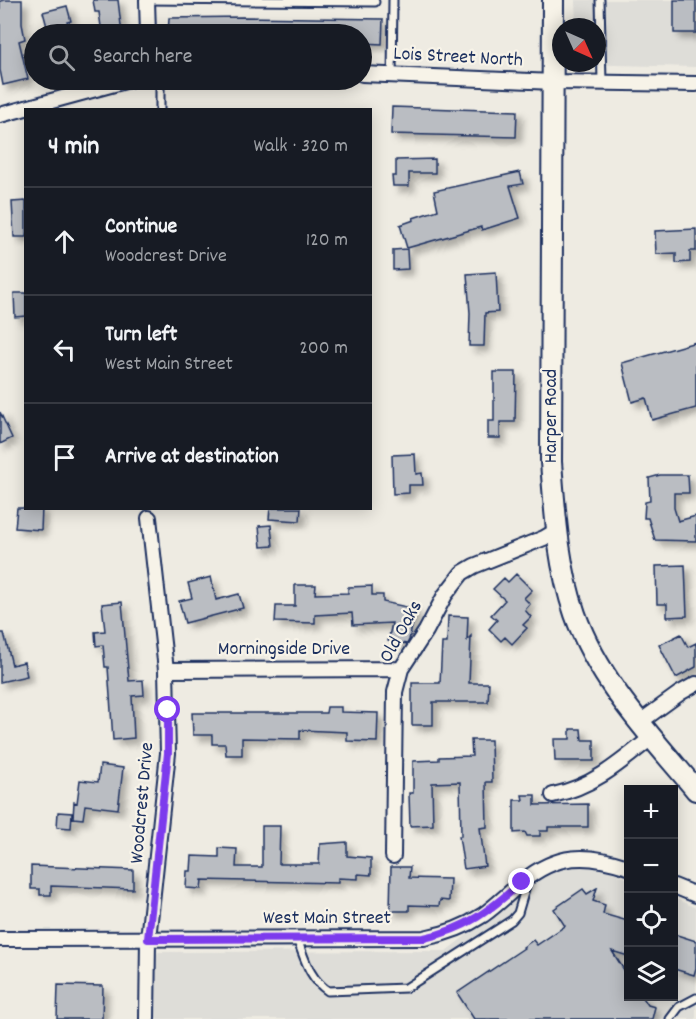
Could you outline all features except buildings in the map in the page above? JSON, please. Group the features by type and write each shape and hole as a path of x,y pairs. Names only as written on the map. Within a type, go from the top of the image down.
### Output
{"main road":[{"name":"Harper Road","path":"553,0 551,462 556,531 567,588 587,643 616,692 696,790"}],"street":[{"path":"147,0 148,24"},
{"name":"Lois Street North","path":"372,74 554,82 696,84"},
{"path":"40,108 75,102 104,90"},
{"path":"0,115 24,111"},
{"name":"Woodcrest Drive","path":"147,1019 148,939 168,753 166,670 149,518"},
{"name":"Old Oaks","path":"393,856 395,692 401,669 426,631 445,595 462,573 556,531"},
{"name":"Morningside Drive","path":"166,670 401,669"},
{"path":"553,795 573,791 596,779 680,693 696,684"},
{"name":"West Main Street","path":"0,939 424,938 455,930 484,914 529,877 551,863 574,857 597,858 624,866"},
{"path":"678,888 696,896"}],"lane":[{"path":"147,0 375,2"},
{"path":"393,0 393,75"},
{"path":"600,0 602,82"},
{"path":"160,90 160,108"},
{"path":"297,938 308,969 321,986 328,991 406,988 512,920 518,913 529,877"},
{"path":"670,1019 679,1007 696,998"}],"shaded area":[{"path":"575,0 696,0 696,67 606,65 606,18 576,18"},
{"path":"582,864 604,868 624,877 624,1001 678,1001 678,900 696,908 696,1019 154,1019 154,962 158,952 446,951 553,869"}],"route":[{"path":"168,710 168,753 148,939 424,938 440,935 470,923 522,882"}]}
